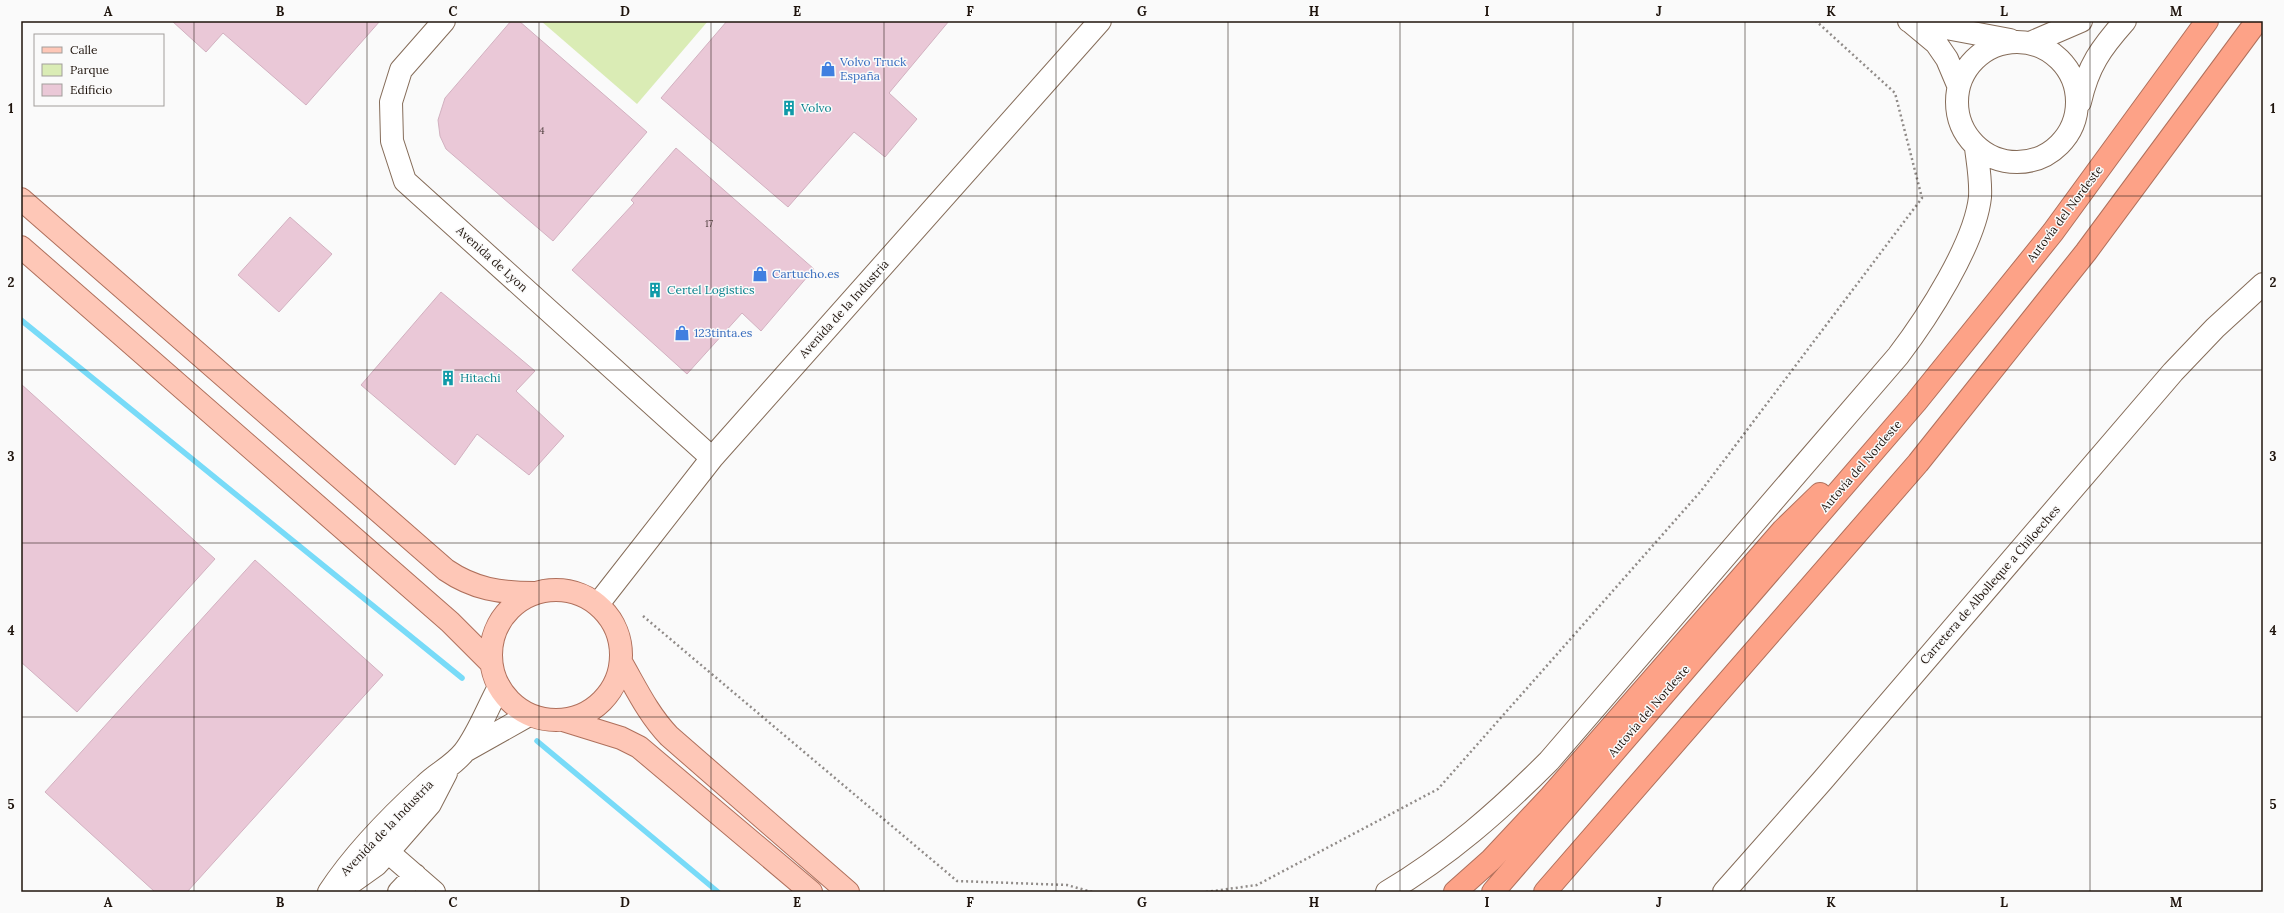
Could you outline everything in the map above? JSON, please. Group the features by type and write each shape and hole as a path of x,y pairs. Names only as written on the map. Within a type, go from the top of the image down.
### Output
{"highway":[{"name":"Autovía del Nordeste","path":"1492,892 1916,402 2053,232 2207,21"},
{"path":"1545,892 1918,463 2086,252 2257,21"},
{"path":"1455,892 1491,860 1546,802 1782,530 1916,402"}],"main road":[{"path":"21,199 446,570 460,580 479,588 508,593 534,593 556,589 578,593 598,604 609,616 617,630 621,646 621,662 617,679 608,694 596,707 580,715 564,720"},
{"path":"21,247 450,622 491,663"},
{"path":"534,593 514,604 500,621 492,641 491,663 499,687 508,700 529,715 542,719 564,720 621,738 639,747 657,760 811,892"},
{"path":"621,662 645,705 657,723 669,736 848,892"}],"street":[{"name":"Avenida de Lyon","path":"444,21 401,70 391,102 392,141 405,181 712,458"},
{"name":"Avenida de la Industria","path":"598,604 712,458 1100,21"},
{"path":"1909,21 1984,37 2024,42 2047,50 2062,62 2069,72 2078,96 2077,115"},
{"path":"1909,21 1936,43 1946,59 1958,85"},
{"path":"2081,21 2024,42 1999,44 1981,53 1967,67 1958,85 1956,102 1958,119 1965,135 1976,148 1995,159 2015,163 2036,160 2055,150 2069,134 2077,115 2088,72 2103,48 2125,21"},
{"path":"1387,892 1438,860 1494,816 1549,761 1898,356 1935,302 1972,226 1980,197 1976,148"},
{"name":"Carretera de Albolleque a Chiloeches","path":"1724,892 1827,775 2173,372 2215,328 2263,284"},
{"path":"465,751 499,687"},
{"path":"465,751 529,715"},
{"name":"Avenida de la Industria","path":"329,892 361,851 426,784 449,768 465,751"},
{"name":"Avenida de la Industria","path":"338,892 376,865 388,852 430,804 449,768"},
{"path":"426,784 420,803 383,843 388,852 434,892"},
{"path":"399,892 415,875"}],"path":[{"path":"1206,892 1256,885 1438,789 1701,491 1922,198 1895,93 1816,21"},
{"path":"643,616 957,880 1067,885 1092,892"}],"green space":[{"path":"541,21 708,21 637,104"}],"building":[{"path":"172,21 380,21 306,105 223,33 206,52"},
{"path":"511,21 519,21 647,132 553,241 446,149 440,136 438,120 445,98"},
{"name":"Volvo","path":"727,21 949,21 889,93 917,119 885,157 854,132 788,207 661,98"},
{"path":"676,148 814,269 761,331 742,313 687,374 572,270 634,203 631,200"},
{"path":"290,217 332,254 279,312 238,275"},
{"name":"Hitachi","path":"441,292 535,371 516,391 564,436 529,475 477,434 455,465 361,385"},
{"path":"21,384 215,559 77,712 21,662"},
{"path":"255,560 383,675 187,892 155,892 45,792"}],"waterway":[{"path":"21,320 462,678"},
{"path":"537,741 718,892"}],"place":[{"name":"Volvo Truck España","path":"828,69"},
{"name":"Volvo","path":"789,108"},
{"name":"Cartucho.es","path":"760,274"},
{"name":"Certel Logistics","path":"655,290"},
{"name":"123tinta.es","path":"682,333"},
{"name":"Hitachi","path":"448,378"}]}
